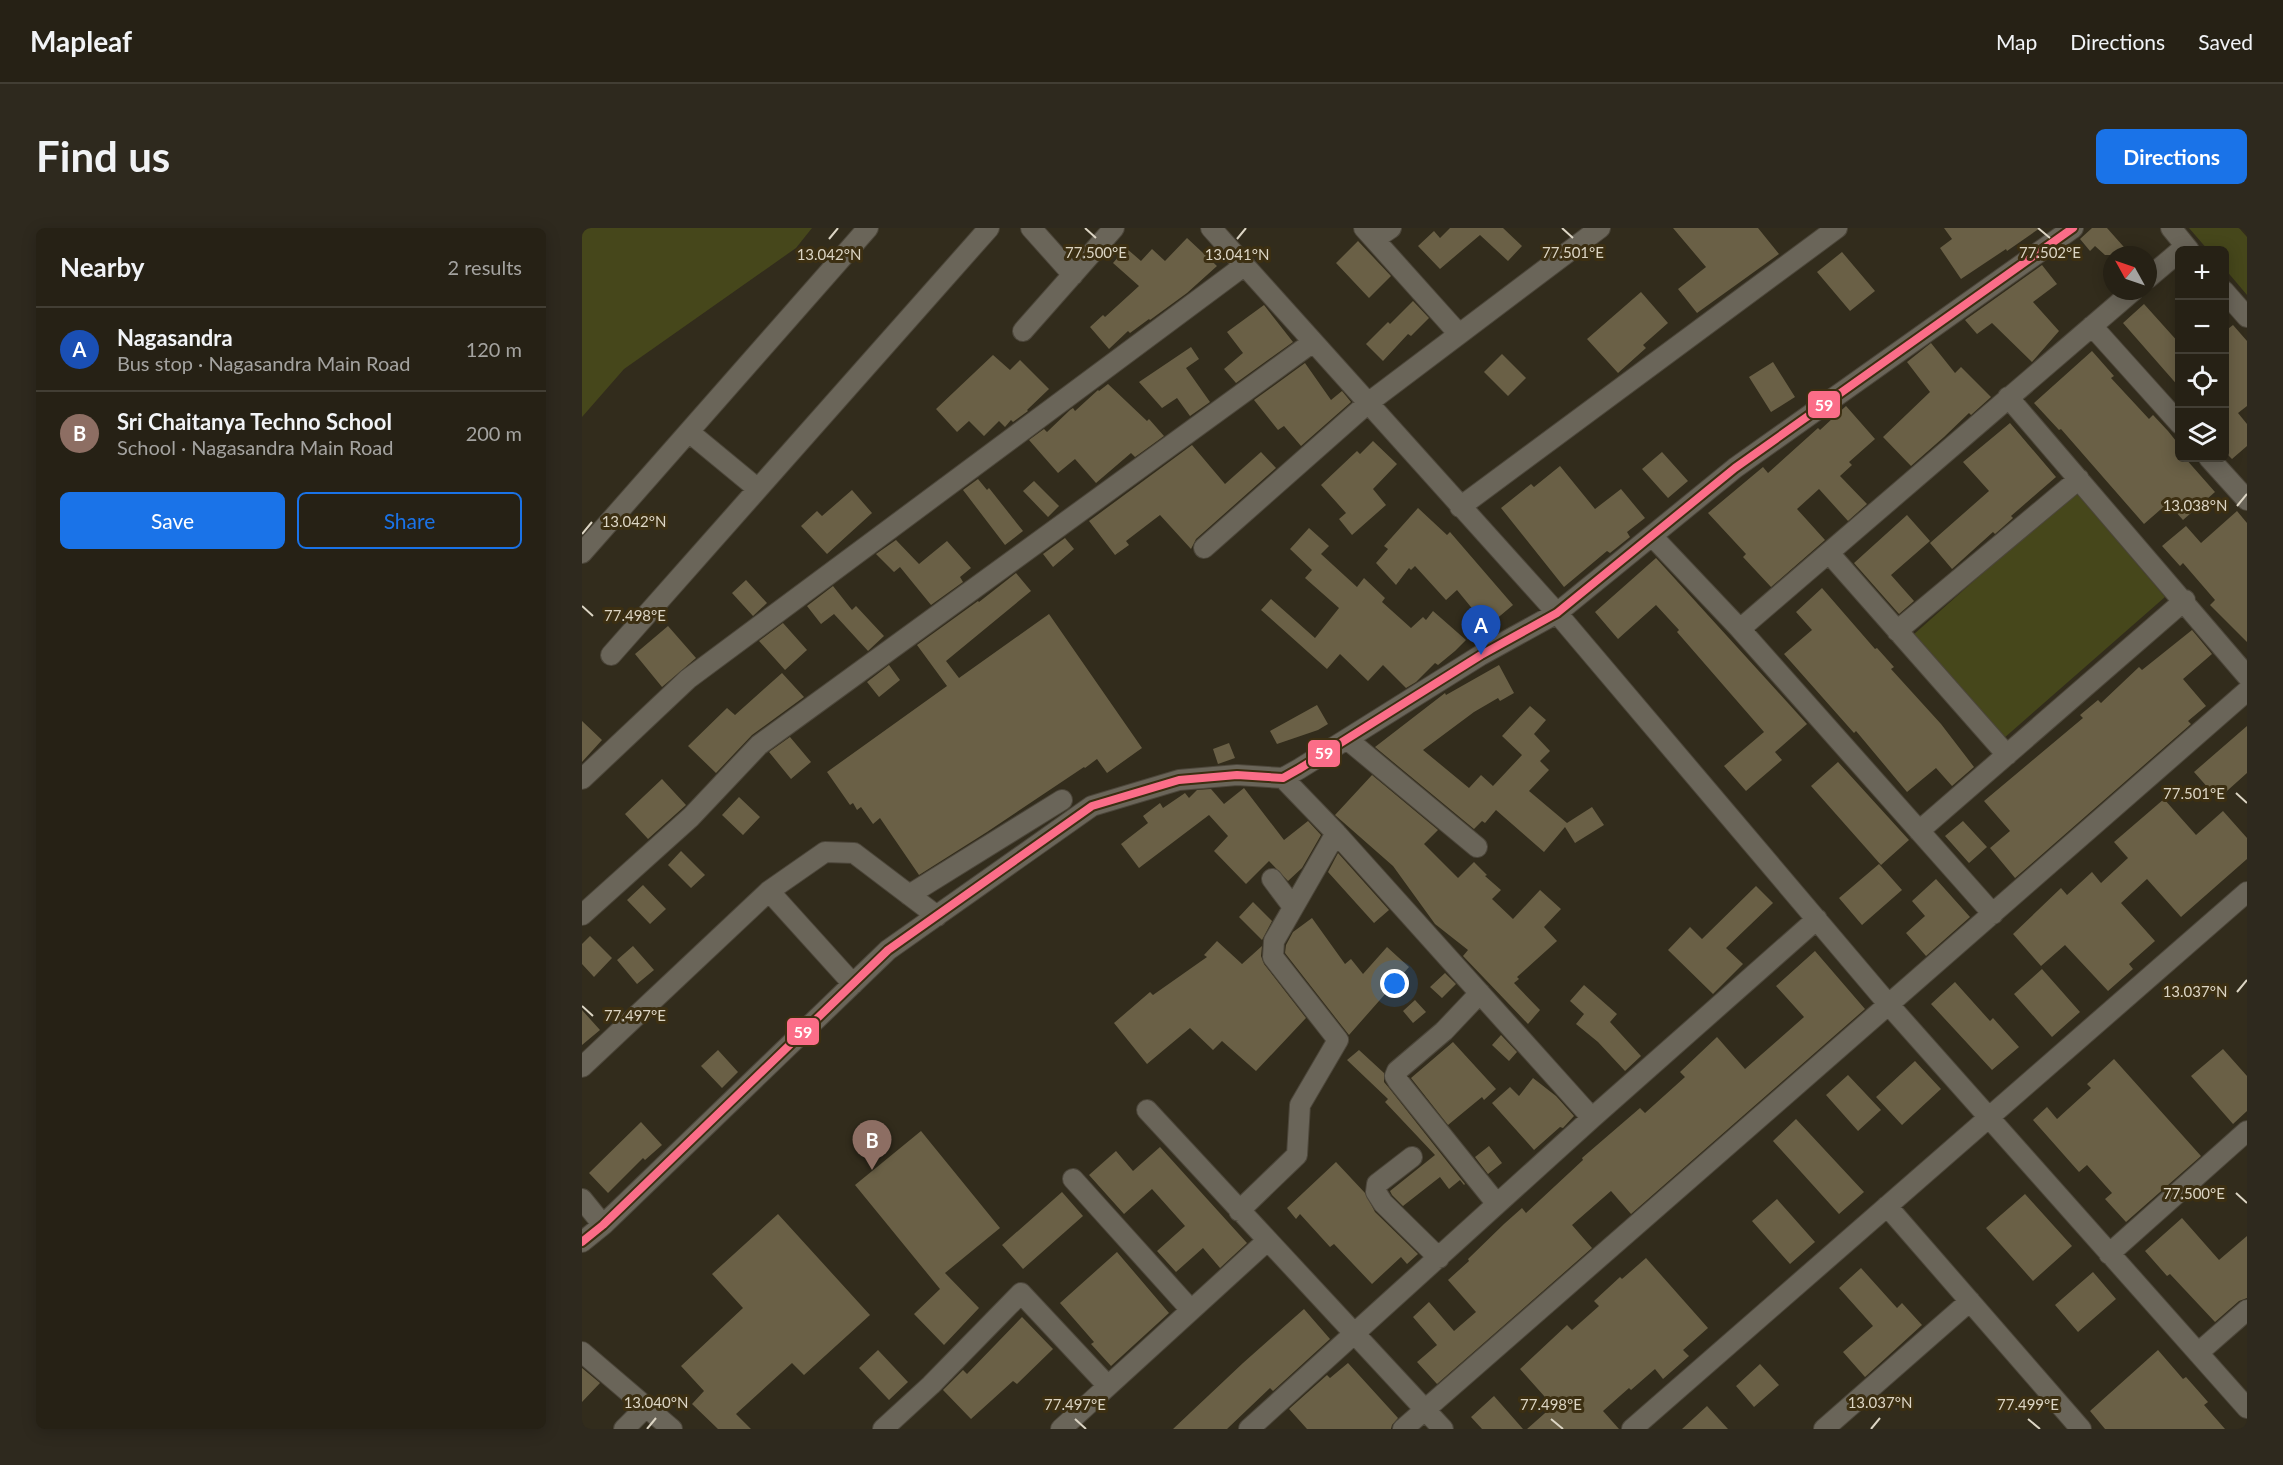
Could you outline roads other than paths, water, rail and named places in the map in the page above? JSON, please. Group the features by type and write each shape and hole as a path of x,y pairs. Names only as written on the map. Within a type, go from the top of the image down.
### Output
{"street":[{"path":"582,553 868,228"},
{"path":"611,655 989,228"},
{"path":"1031,228 1073,275"},
{"path":"1023,331 1114,228"},
{"path":"1211,228 1557,613 1889,1005 2247,1408"},
{"path":"1203,548 1368,403 1600,228"},
{"path":"1460,507 1837,228"},
{"path":"582,1242 603,1225 888,950 1092,806 1179,780 1237,775 1283,778 1348,740 1481,655 1557,613 1735,468 2073,228"},
{"path":"2171,228 2182,246"},
{"path":"1377,232 1459,334"},
{"path":"2157,271 2175,256"},
{"path":"582,779 688,679 1245,265"},
{"path":"2229,297 2247,317"},
{"path":"1740,629 2122,300"},
{"path":"2092,326 2175,418"},
{"path":"582,915 691,817 759,745 1313,342"},
{"path":"2008,397 2185,600 2247,676"},
{"path":"689,432 758,489"},
{"path":"2213,462 2247,500"},
{"path":"1898,631 2079,479"},
{"path":"1652,536 1740,629 1993,914"},
{"path":"1829,553 2007,755"},
{"path":"1919,831 2185,600"},
{"path":"1403,1429 2247,691"},
{"path":"1348,740 1477,847"},
{"path":"1283,778 1336,833 1592,1118"},
{"path":"909,895 1062,800"},
{"path":"1239,1211 1296,1155 1300,1105 1338,1040 1273,957 1274,941 1336,833"},
{"path":"582,1067 769,891 825,852 854,853 937,916"},
{"path":"973,855 991,877"},
{"path":"1272,879 1293,907"},
{"path":"769,891 853,984"},
{"path":"1632,1429 2247,891"},
{"path":"1249,1429 1592,1118 1817,919"},
{"path":"1480,993 1444,1031 1397,1071 1395,1076 1497,1204"},
{"path":"1147,1110 1443,1429"},
{"path":"2109,1254 2247,1131"},
{"path":"1412,1157 1377,1184 1376,1192 1383,1203 1439,1258"},
{"path":"1073,1179 1191,1310"},
{"path":"582,1199 603,1225"},
{"path":"1887,1206 2081,1429"},
{"path":"1061,1429 1267,1241"},
{"path":"883,1429 931,1385 1021,1293 1108,1386"},
{"path":"1824,1429 1970,1301"},
{"path":"2198,1353 2247,1310"},
{"path":"582,1352 672,1429"},
{"path":"624,1429 645,1408"}],"place":[{"name":"Nagasandra","path":"1481,655"},
{"name":"Sri Chaitanya Techno School","path":"872,1170"}]}
